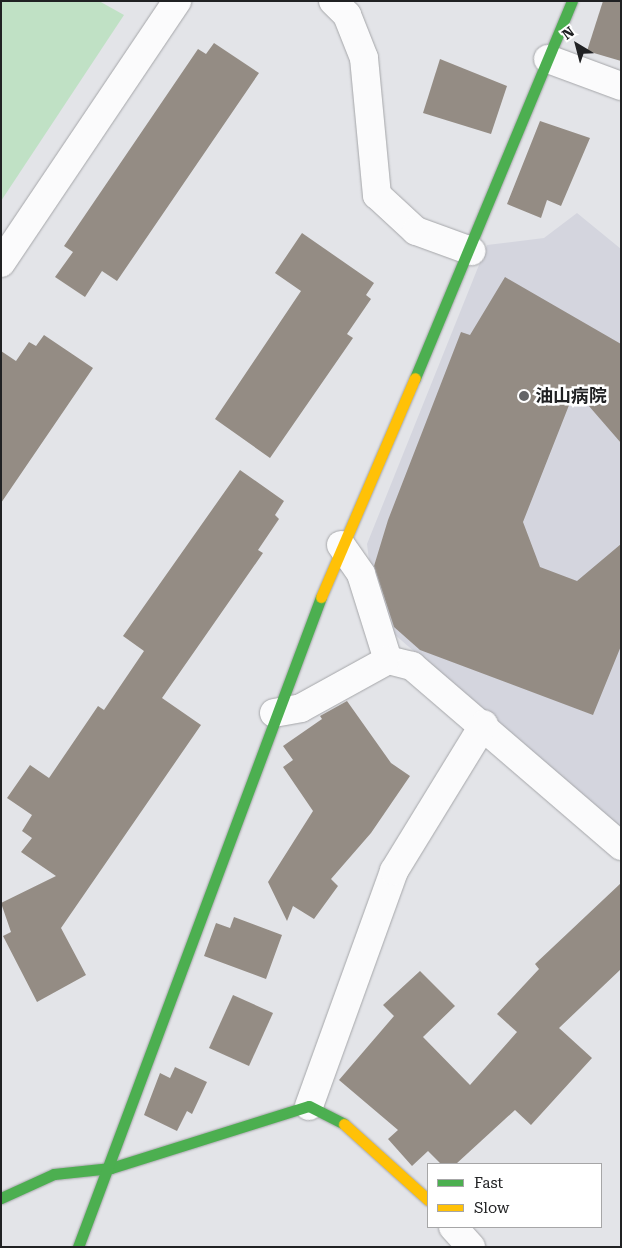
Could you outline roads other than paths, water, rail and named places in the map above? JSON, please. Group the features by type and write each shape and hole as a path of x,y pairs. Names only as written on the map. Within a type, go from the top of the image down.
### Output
{"street":[{"path":"1,263 177,1"},
{"path":"333,1 347,15 364,58 377,195 416,231 471,250"},
{"path":"78,1247 111,1168 136,1083 274,713 341,545 471,250 572,1"},
{"path":"548,59 621,86"},
{"path":"341,545 361,574 388,660"},
{"path":"274,713 301,708 388,660 412,666 484,724 621,846"},
{"path":"309,1106 394,872 484,724"},
{"path":"1,1198 54,1174 111,1168 309,1106 354,1129 391,1171 427,1199"},
{"path":"454,1228 471,1247"}],"place":[{"name":"油山病院","path":"524,396"}]}
